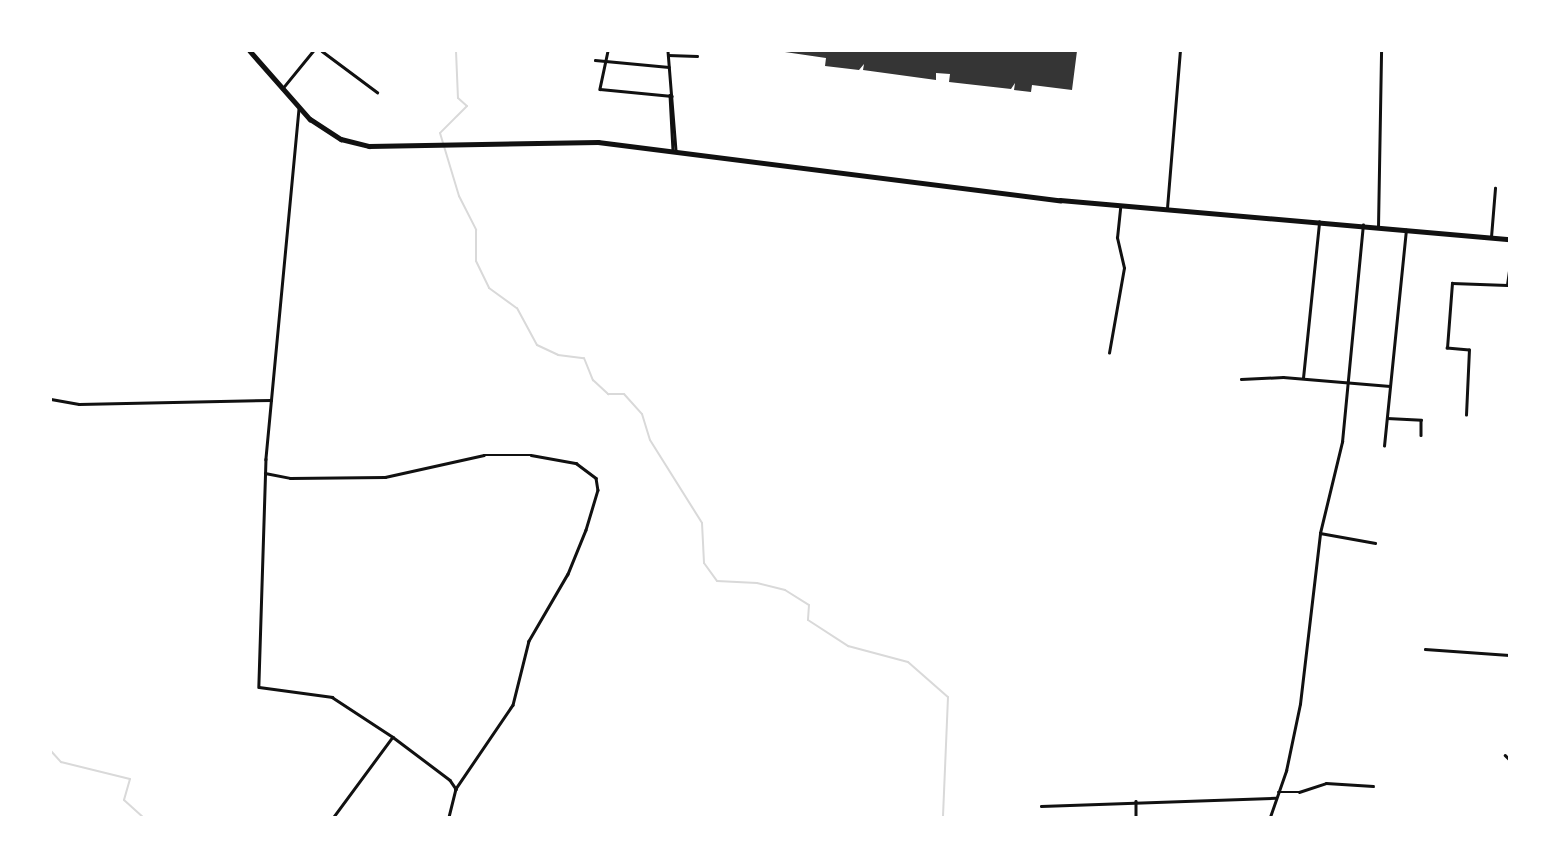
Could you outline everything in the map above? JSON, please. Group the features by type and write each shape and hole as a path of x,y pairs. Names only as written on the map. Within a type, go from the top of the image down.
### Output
{"main road":[{"path":"250,51 299,108 341,139 377,147 564,140 675,150 1121,204 1509,239"}],"street":[{"path":"282,89 313,51"},
{"path":"322,51 377,92"},
{"path":"608,51 600,89 671,95"},
{"path":"1167,208 1180,51"},
{"path":"1378,227 1381,51"},
{"path":"675,150 668,53 696,55"},
{"path":"595,60 669,67"},
{"path":"299,108 265,473 258,687 332,696 393,737 456,789"},
{"path":"1491,237 1494,188"},
{"path":"1109,353 1124,268 1117,239 1121,204"},
{"path":"1303,378 1319,222"},
{"path":"1270,817 1300,704 1320,533 1342,442 1363,225"},
{"path":"1384,446 1406,230"},
{"path":"1466,415 1469,350 1447,348 1452,283 1507,285 1509,271"},
{"path":"1241,379 1303,378 1390,386"},
{"path":"51,400 79,404 271,400"},
{"path":"1387,418 1422,421 1421,435"},
{"path":"265,473 290,478 385,477 484,455 531,455 576,463 596,478 596,501 586,530 568,574 529,641 513,705 456,789 449,817"},
{"path":"1320,533 1376,542"},
{"path":"1425,649 1509,655"},
{"path":"334,817 393,737"},
{"path":"1505,755 1509,760"},
{"path":"1278,792 1299,792 1326,783 1373,786"},
{"path":"1041,806 1275,798"},
{"path":"1136,801 1136,817"}],"building":[{"path":"778,51 1077,51 1072,90 1032,85 1031,92 1014,90 1015,83 1011,89 949,82 950,74 936,73 936,80 863,70 864,64 859,70 825,66 826,58"}],"waterway":[{"path":"456,51 458,98 467,106 440,133 459,196 476,230 476,261 489,288 517,308 537,345 558,355 584,358 593,380 608,394 624,394 642,414 650,440 702,523 704,563 717,581 757,583 785,590 809,605 808,620 848,646 908,662 948,697 943,817"},
{"path":"51,751 61,762 130,779 124,800 143,817"}]}
